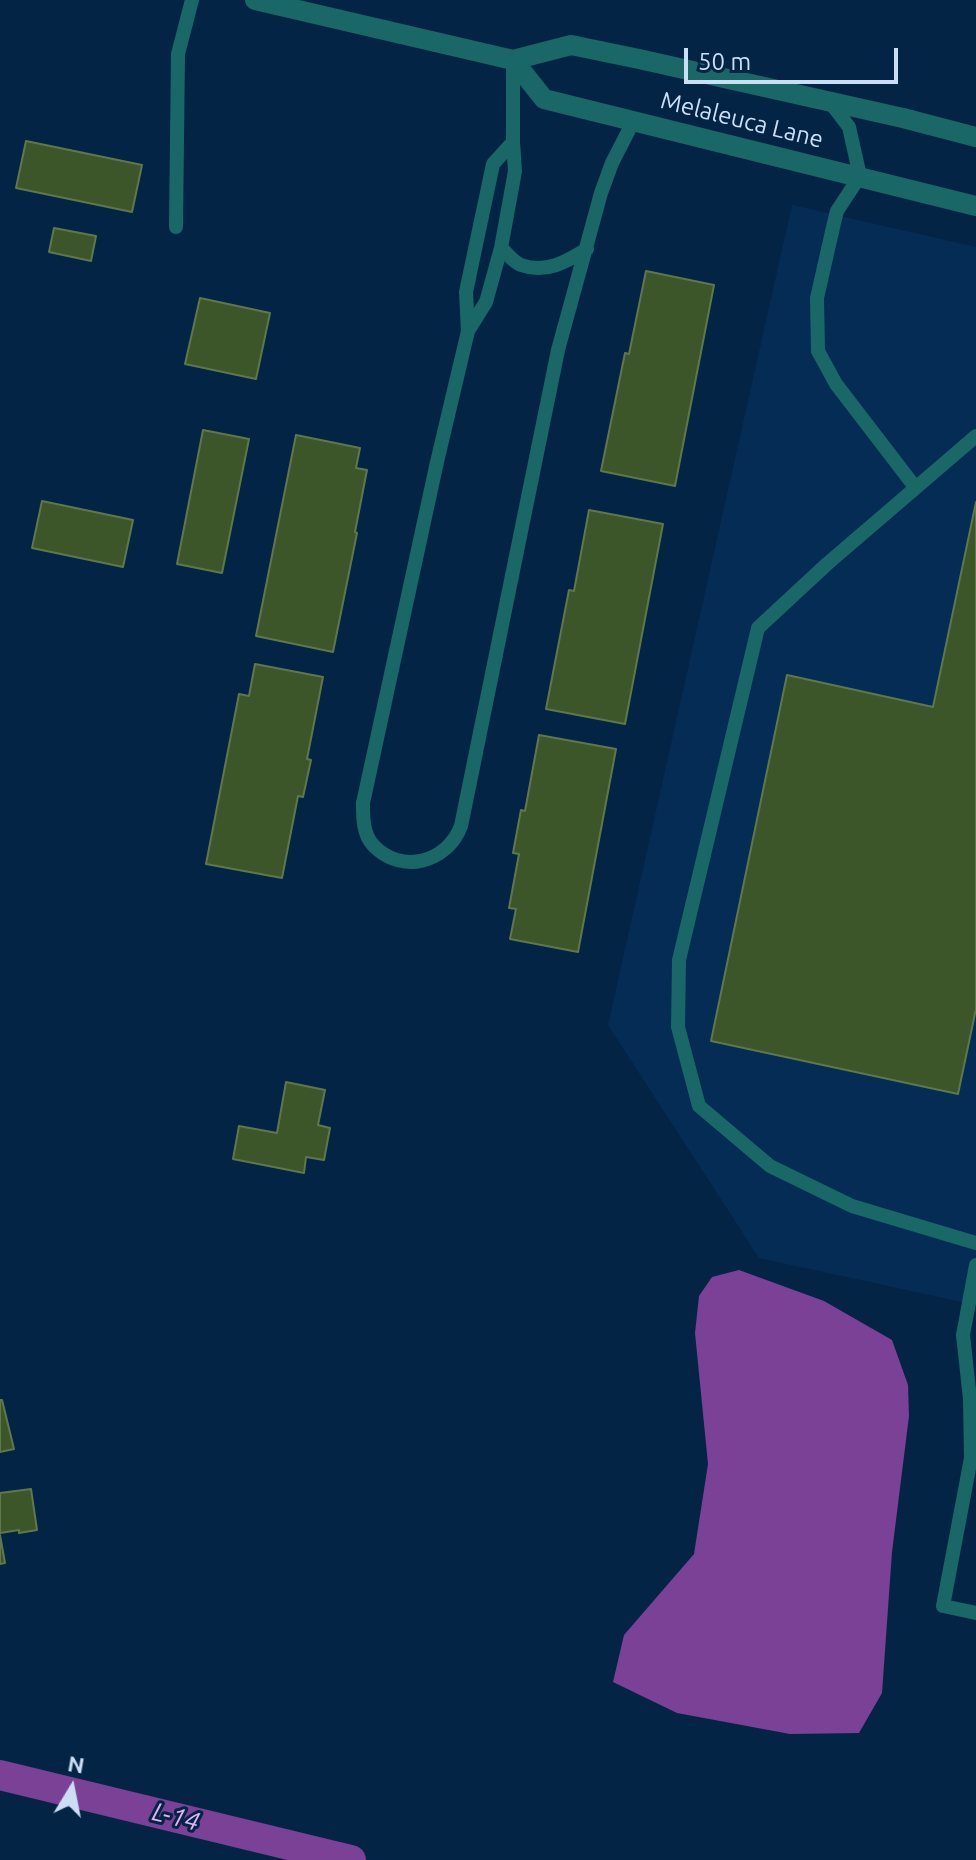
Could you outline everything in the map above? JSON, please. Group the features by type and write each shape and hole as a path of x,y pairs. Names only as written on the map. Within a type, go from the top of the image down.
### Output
{"street":[{"name":"Melaleuca Lane","path":"255,0 513,60 571,45 976,137"},
{"name":"Melaleuca Lane","path":"513,60 544,99 976,206"}],"lane":[{"path":"176,227 178,54 192,0"},
{"path":"468,331 486,302 501,248 515,171 513,60"},
{"path":"830,102 849,127 860,176 837,211 834,223 817,298 818,351 836,384 915,487"},
{"path":"513,142 493,164 466,292 468,331 363,803 363,826 372,844 386,855 407,862 426,860 441,853 456,839 461,826 558,350 601,193 634,120"},
{"path":"501,248 518,264 545,269 569,261 587,249"},
{"path":"976,436 827,564 758,628 679,960 678,1027 699,1106 770,1166 852,1206 976,1243"},
{"path":"976,1265 963,1335 970,1399 971,1458 943,1606 976,1613"}],"shaded area":[{"path":"792,205 976,247 976,1305 759,1258 608,1025"},
{"path":"739,1270 824,1301 892,1340 908,1385 909,1416 892,1552 882,1693 859,1733 790,1734 677,1713 613,1682 624,1635 694,1554 708,1464 695,1333 699,1296 712,1277"}],"building":[{"path":"26,141 142,165 132,212 16,188"},
{"path":"54,228 96,236 91,261 49,252"},
{"path":"646,271 714,285 675,486 601,471 625,353 629,354"},
{"path":"200,298 270,313 256,379 185,364"},
{"path":"203,430 249,439 222,573 177,564"},
{"path":"296,435 360,448 356,468 367,470 333,652 256,636"},
{"path":"42,501 133,520 123,567 32,548"},
{"path":"976,502 976,1009 958,1094 711,1041 787,675 933,707"},
{"path":"589,510 663,524 625,724 546,709 569,590 574,591"},
{"path":"255,664 323,677 307,759 311,760 303,797 298,796 282,878 206,864 239,694 249,696"},
{"path":"539,735 616,749 578,952 510,939 516,909 509,908 519,854 513,853 521,810 525,811"},
{"path":"286,1082 325,1090 318,1125 330,1128 324,1160 306,1157 304,1173 233,1159 239,1126 277,1133"},
{"path":"0,1400 14,1449 0,1452"},
{"path":"31,1489 37,1530 0,1533 0,1493"},
{"path":"0,1535 5,1563 0,1564"}],"waterway":[{"name":"L-14","path":"0,1775 351,1860"}]}
